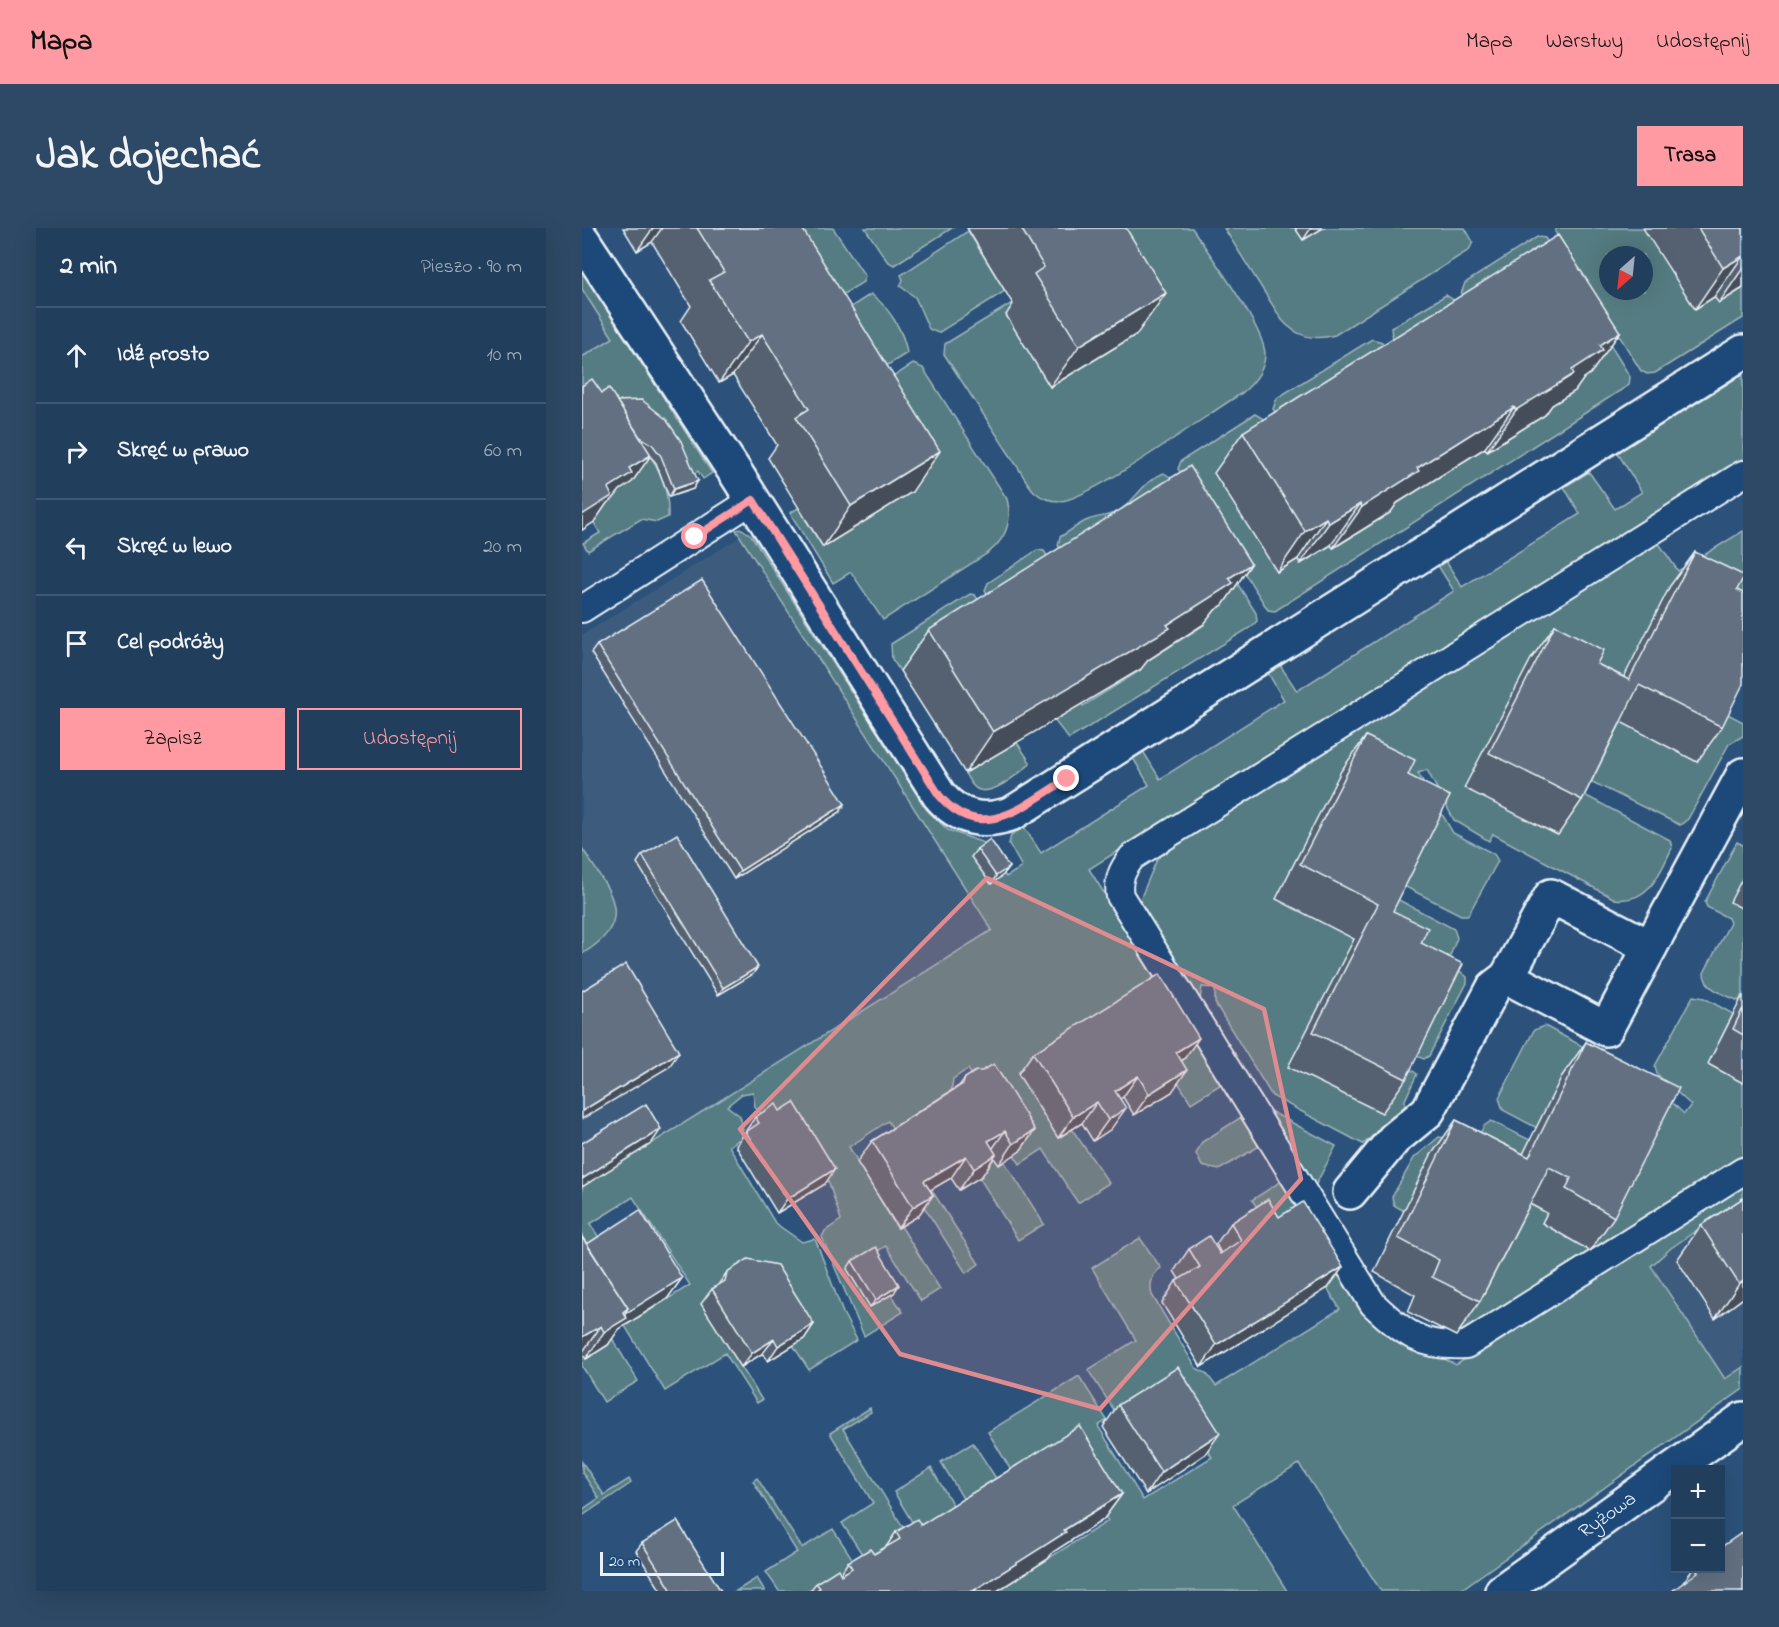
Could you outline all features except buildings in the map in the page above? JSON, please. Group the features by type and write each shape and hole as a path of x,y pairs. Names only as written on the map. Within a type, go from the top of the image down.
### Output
{"street":[{"path":"582,239 753,500 939,795 954,811 969,818 1000,818 1013,813 1743,352"},
{"path":"1507,977 1606,1029 1743,775"},
{"path":"1350,1192 1394,1139 1428,1111 1494,987 1507,977 1551,896 1650,947"},
{"name":"Ryżowa","path":"1502,1591 1743,1419"}],"lane":[{"path":"1736,479 1132,857 1122,870 1118,885 1120,896 1373,1304 1396,1327 1421,1339 1441,1347 1466,1346 1743,1171"},
{"path":"582,609 753,500"}],"highlighted area":[{"path":"987,878 1264,1009 1301,1179 1100,1409 900,1354 740,1129"}],"shaded area":[{"path":"582,289 614,338 582,357"},
{"path":"740,537 993,930 582,1187 582,635"},
{"path":"1743,1185 1743,1367 1725,1379 1640,1251"}],"green space":[{"path":"748,228 833,228 865,276 863,282 842,295"},
{"path":"865,228 952,228 894,265 887,261"},
{"path":"1129,228 1192,228 1235,291 1256,327 1262,342 1265,360 1255,380 1242,393 1122,472 1075,497 1060,501 1045,498 1034,491 1026,481 944,354 945,344 1012,303 1015,308 1006,315 1050,387 1137,334 1088,253"},
{"path":"1224,228 1295,228 1303,240 1323,228 1465,228 1473,242 1469,250 1335,335 1320,338 1300,334 1282,320"},
{"path":"1557,228 1643,228 1719,302 1743,288 1743,318 1655,373 1647,374 1641,371 1555,232"},
{"path":"968,231 1005,291 938,333 929,329 915,297 900,286 903,280 901,275"},
{"path":"1537,237 1545,238 1630,377 1629,385 1275,611 1268,610 1178,469 1181,461 1255,414 1262,418 1273,436 1277,572 1298,559 1301,564 1331,545 1334,548 1390,513 1388,509 1485,448 1488,451 1545,415 1543,411 1574,391 1473,312 1461,294 1465,283"},
{"path":"582,271 712,473 703,479 698,471 688,478 676,449 582,419 582,357 613,338 582,289"},
{"path":"871,294 895,320 907,353 848,390 812,332"},
{"path":"1446,295 1455,301 1404,354 1392,336 1391,328"},
{"path":"1372,339 1382,342 1394,361 1285,429 1273,409 1277,398"},
{"path":"913,364 923,368 1007,499 1009,515 1004,536 988,553 883,620 851,572 833,583 790,513 798,508 823,547 855,401"},
{"path":"1743,374 1743,459 1089,869 1223,1083 1191,1103 1169,1068 1184,1059 1019,1074 1058,1138 1072,1129 1109,1183 1078,1203 1043,1149 1020,1164 1014,1155 1020,1151 968,1069 953,1079 950,1100 898,1137 888,1121 849,1147 897,1228 901,1226 940,1289 921,1301 886,1246 847,1268 891,1294 903,1312 864,1336 822,1237 825,1231 841,1220 829,1183 786,1112 764,1117 755,1107 753,1092 742,1094 727,1106 740,1116 743,1129 740,1131 743,1137 729,1146 775,1223 802,1242 814,1239 816,1241 843,1313 857,1340 809,1370 793,1345 702,1304 762,1400 757,1403 725,1353 665,1391 625,1326 690,1285 633,1197 590,1224 604,1245 582,1259 582,1187 992,930 736,530 742,529 751,535 927,810 948,830 984,843 1006,877 1022,867 1009,844 1011,835 1024,827 1041,853 1149,785 1133,758 1143,751 1160,779 1284,700 1268,673 1280,665 1297,691 1454,591 1437,564 1445,560 1462,587 1580,514 1564,487 1589,472 1615,509 1642,492 1617,452"},
{"path":"647,452 664,482 668,517 657,522 641,519 588,551 583,543 600,533 589,514"},
{"path":"1164,473 1170,477 1256,613 1257,621 1251,627 1069,739 1054,720 1081,703 1083,706 1141,670 1139,666 1204,625 1070,564 1058,545 1060,537 1081,524 1119,511 1151,480"},
{"path":"1743,531 1743,640 1465,788 1557,835 1579,792 1670,840 1672,848 1652,885 1637,897 1615,899 1493,834 1489,841 1454,820 1427,770 1418,773 1453,833 1494,854 1498,861 1468,915 1461,915 1400,884 1354,939 1406,1066 1417,1074 1405,1100 1405,1109 1363,1144 1272,1096 1215,1003 1215,988 1202,987 1200,1000 1139,902 1158,857 1658,542 1678,571"},
{"path":"1037,550 1044,551 1058,572 997,610 985,590 988,583"},
{"path":"970,594 975,595 988,615 900,671 892,659 891,644"},
{"path":"1722,711 1743,722 1743,736 1729,744 1688,819 1680,825 1586,779 1615,720"},
{"path":"1016,741 1030,762 1029,765 997,787 983,791 975,788 965,773"},
{"path":"1737,842 1743,845 1743,992 1739,1001 1712,987 1705,979 1704,973 1730,923 1728,918 1707,907 1705,902"},
{"path":"582,848 609,891 614,904 614,917 610,929 582,954"},
{"path":"1393,897 1454,929 1457,938 1448,961 1467,977 1467,983 1429,1056 1424,1059 1411,1054 1369,945"},
{"path":"1693,996 1704,998 1733,1014 1708,1064 1743,1083 1743,1155 1592,1250 1655,1123 1562,1077 1537,1128 1503,1110 1499,1098 1534,1030 1545,1026 1654,1085 1684,1114 1691,1105 1657,1074 1655,1066"},
{"path":"1268,1110 1336,1146 1315,1186"},
{"path":"1243,1116 1261,1145 1219,1170 1202,1166 1196,1154 1202,1142"},
{"path":"1491,1121 1530,1140 1505,1192 1404,1211 1394,1205 1392,1197 1414,1158 1439,1137 1475,1143 1484,1126"},
{"path":"990,1152 1004,1161 1044,1224 1018,1240 979,1177"},
{"path":"1283,1180 1374,1324 1456,1365 1743,1185 1743,1198 1671,1248 1651,1266 1725,1379 1743,1367 1743,1389 1459,1591 1381,1591 1299,1464 1233,1505 1287,1591 997,1591 1108,1521 1063,1447 1015,1477 988,1432 1079,1376 1107,1420 1098,1426 1143,1500 1212,1457 1165,1382 1116,1413 1088,1370 1136,1340 1092,1268 1140,1238 1161,1268 1152,1280 1152,1295 1196,1368 1206,1373 1216,1386 1340,1309 1288,1224 1274,1232 1252,1200"},
{"path":"931,1189 979,1264 966,1273 918,1197"},
{"path":"1525,1202 1547,1213 1542,1223 1590,1251 1456,1336"},
{"path":"610,1335 638,1381 604,1402 582,1366 582,1353 586,1359 608,1345"},
{"path":"870,1408 871,1412 843,1429 914,1545 866,1560 842,1523 873,1503 830,1433"},
{"path":"973,1443 1003,1489 970,1510 941,1462"},
{"path":"582,1462 604,1495 629,1479 631,1483 582,1516 582,1510 599,1498 582,1472"},
{"path":"931,1468 957,1512 920,1535 894,1492"},
{"path":"757,1478 802,1548 833,1529 857,1566 822,1591 779,1591 766,1572 797,1552 753,1481"},
{"path":"757,1578 765,1591 736,1591"}],"route":[{"path":"695,537 753,500 939,795 954,811 969,818 984,820 1000,818 1013,813 1067,779"}]}
